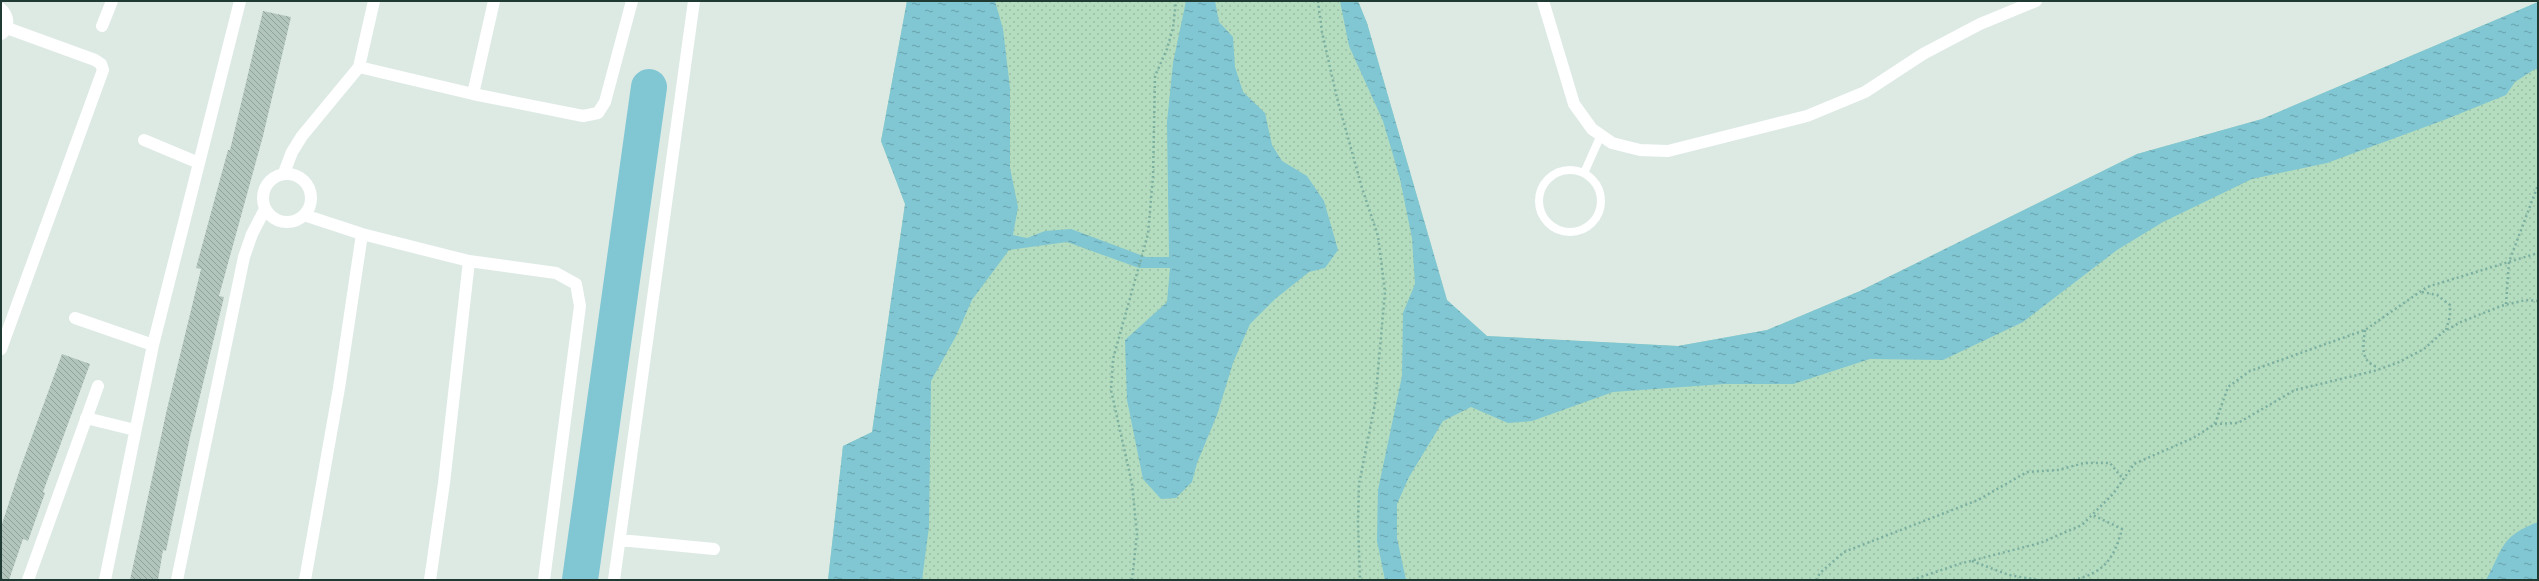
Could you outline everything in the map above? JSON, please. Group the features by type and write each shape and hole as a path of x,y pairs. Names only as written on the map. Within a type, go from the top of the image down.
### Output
{"street":[{"path":"102,26 112,1"},
{"path":"105,580 152,345 240,1"},
{"path":"284,173 292,152 302,136 359,67 374,1"},
{"path":"473,94 494,1"},
{"path":"359,67 473,94 583,116 598,113 605,102 632,1"},
{"path":"614,580 694,1"},
{"path":"1542,1 1574,104 1592,129 1612,142 1640,150 1668,151 1807,116 1864,92 1930,51 1980,24 2036,1"},
{"path":"1,9 6,15 4,31 95,60 101,64 103,70 1,349"},
{"path":"144,140 199,163"},
{"path":"284,173 298,176 309,187 311,202 304,215 298,220 283,222 270,215 265,208 263,201 265,186 270,180 284,173"},
{"path":"177,580 244,257 252,234 265,208"},
{"path":"304,215 362,234 469,261 556,274 576,284 580,306 544,580"},
{"path":"305,580 339,388 362,234"},
{"path":"430,580 444,483 469,261"},
{"path":"75,318 152,345"},
{"path":"28,580 98,386"},
{"path":"86,418 135,430"},
{"path":"620,540 714,549"}],"lane":[{"path":"1584,173 1601,135"},
{"path":"1574,170 1584,173 1593,179 1598,188 1601,198 1600,209 1589,226 1570,233 1560,231 1550,226 1539,209 1540,189 1554,173 1574,170"}],"path":[{"path":"1132,580 1137,534 1132,484 1111,390 1113,359 1148,234 1153,176 1155,76 1167,49 1173,28 1176,1"},
{"path":"1318,1 1322,32 1337,98 1362,188 1378,236 1385,292 1375,404 1359,484 1358,522 1360,580"},
{"path":"2506,304 2509,262 2538,186"},
{"path":"2215,424 2228,387 2250,371 2365,330 2427,287 2538,253"},
{"path":"2421,292 2437,295 2450,305 2450,316 2446,330"},
{"path":"1912,580 1971,561 2040,543 2082,525 2093,515 2123,480 2134,464 2193,438 2215,424 2238,423 2295,390 2374,371 2398,363 2424,349 2446,330 2461,322 2506,304 2526,300 2538,301"},
{"path":"2365,330 2363,346 2365,358 2369,364 2377,367"},
{"path":"1816,580 1820,573 1844,552 1978,500 2027,472 2058,470 2084,463 2110,464 2123,480"},
{"path":"2073,580 2086,577 2105,567 2118,545 2122,529 2093,515"},
{"path":"1971,561 2008,575 2038,580"}],"green space":[{"path":"907,1 1358,1 1367,23 1447,300 1487,336 1678,346 1767,330 1860,291 2137,154 2262,119 2538,2 2538,580 828,580 843,446 872,432 905,204 881,141"}],"water":[{"path":"907,1 995,1 1003,29 1010,88 1010,168 1018,207 1013,235 1027,238 1045,231 1071,229 1146,257 1169,257 1167,122 1173,63 1186,1 1215,1 1219,22 1233,37 1235,67 1243,92 1265,113 1272,145 1282,161 1307,176 1324,201 1338,250 1325,268 1309,272 1275,299 1250,324 1233,363 1217,415 1197,463 1192,482 1176,498 1161,499 1143,479 1127,400 1125,340 1167,302 1170,268 1139,268 1067,242 1009,250 972,300 956,336 931,381 929,527 922,580 828,580 843,446 872,432 905,204 881,141"},
{"path":"1340,1 1358,1 1367,23 1447,300 1487,336 1678,346 1767,330 1860,291 2137,154 2262,119 2538,2 2538,70 2535,69 2515,82 2506,95 2444,120 2327,163 2252,179 2163,222 2117,250 2023,322 1943,360 1870,359 1793,384 1724,384 1613,392 1532,421 1508,423 1471,407 1443,421 1409,477 1397,504 1397,538 1406,580 1385,580 1377,541 1378,490 1402,376 1403,313 1415,284 1412,238 1400,179 1383,121 1349,46"},
{"path":"2538,522 2538,580 2486,580 2500,552 2509,539 2525,527"}],"building":[{"path":"263,11 291,17 263,136 219,296 224,297 190,437 166,551 163,550 158,580 130,580 167,409 201,269 196,268 228,150 230,150"},
{"path":"62,354 90,364 43,492 45,493 28,541 23,539 9,580 1,580 1,527 20,469"}],"waterway":[{"path":"580,580 649,87"}]}
